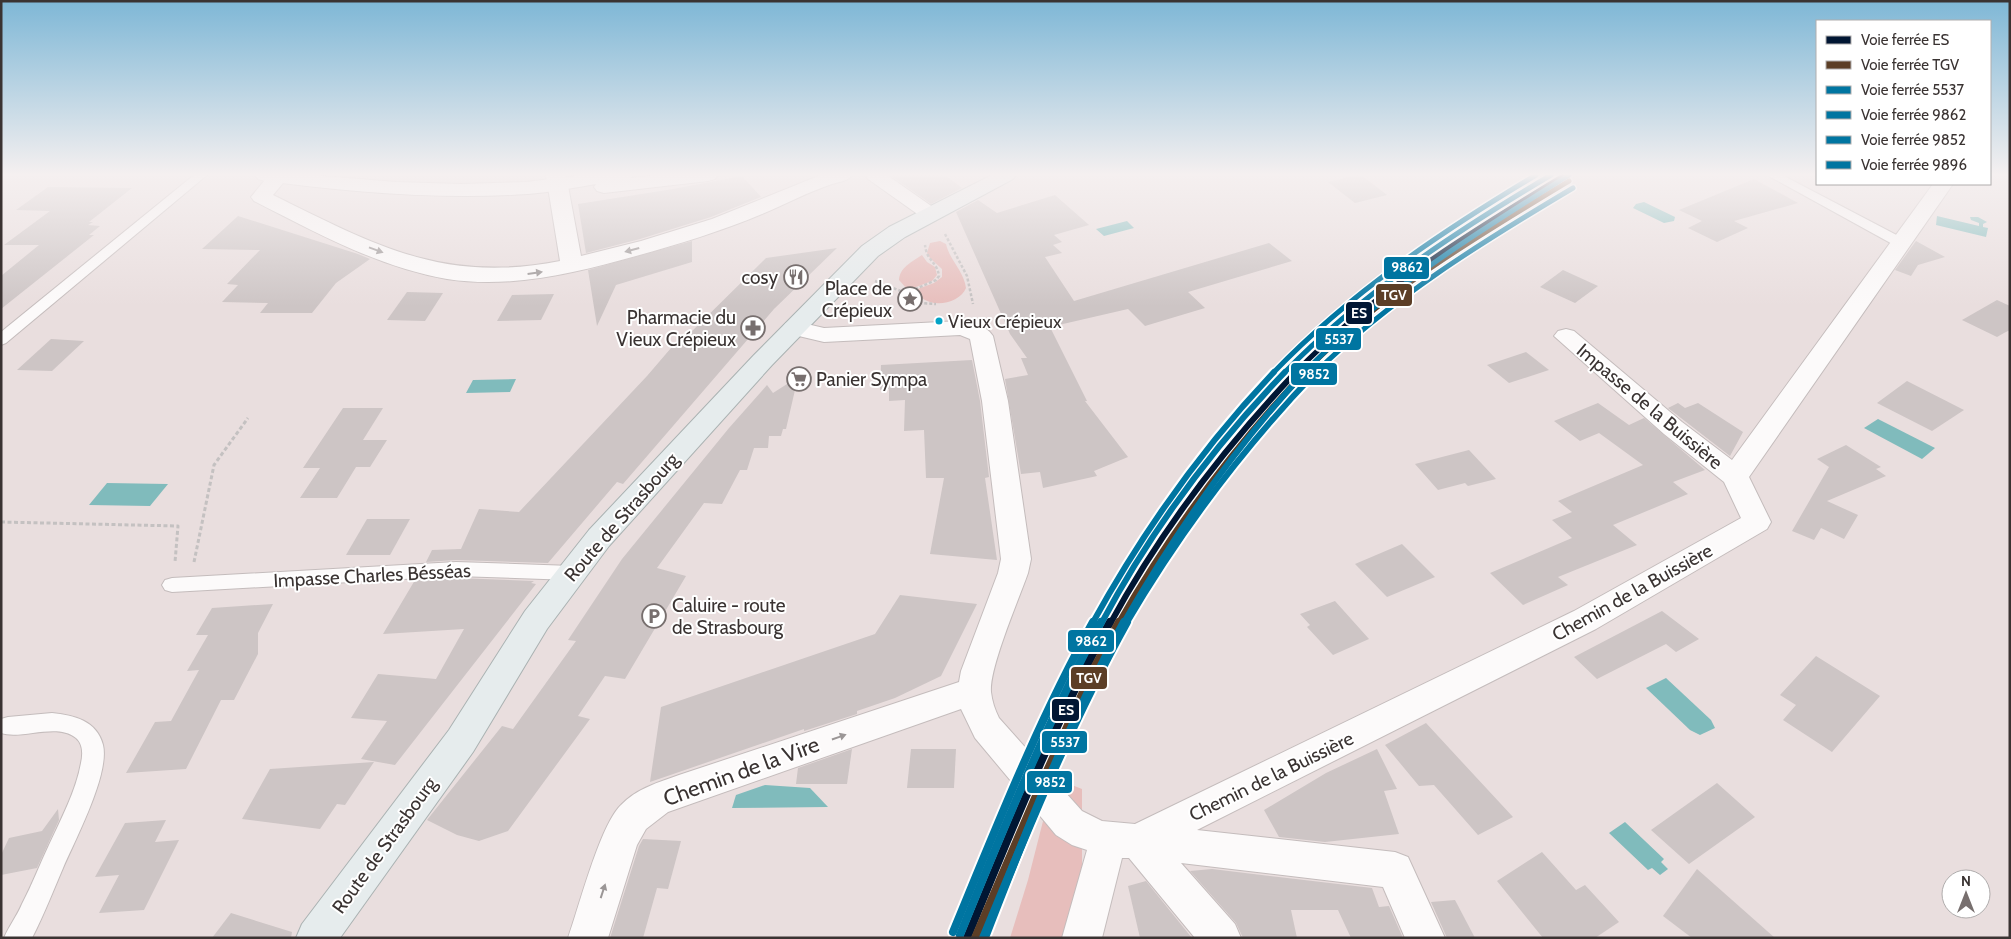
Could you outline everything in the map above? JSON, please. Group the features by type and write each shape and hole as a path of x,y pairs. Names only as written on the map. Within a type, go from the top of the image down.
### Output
{"main road":[{"name":"Route de Strasbourg","path":"316,938 461,741 536,620 599,538 794,328 870,251 896,232 936,222 941,219"}],"street":[{"path":"306,219 358,244 413,264 445,272 477,276 507,276 537,274 572,266 652,245 732,219"},
{"path":"567,219 572,266"},
{"path":"932,219 936,222"},
{"path":"1735,476 1918,219"},
{"path":"794,328 824,334 960,328 972,330 981,336 996,401 1016,559 1013,573 977,671 974,691 978,709 987,728 1068,823 1083,834 1123,840 1395,870 1425,938"},
{"name":"Impasse de la Buissière","path":"1566,336 1673,428 1735,476"},
{"name":"Chemin de la Buissière","path":"1123,840 1584,620 1757,522 1735,476"},
{"name":"Chemin de la Vire","path":"588,938 620,840 633,817 655,801 679,791 974,691"},
{"path":"1082,938 1123,840"},
{"path":"1123,840 1221,938"}],"lane":[{"path":"1,340 148,219"},
{"path":"1855,219 1901,243"},
{"name":"Impasse Charles Bésséas","path":"181,585 456,569 572,573"},
{"path":"8,726 53,722 67,723 81,729 90,739 93,752 93,764 73,816 17,938"}],"path":[{"path":"936,222 966,272 972,286 972,304 981,336"},
{"path":"906,293 936,280 939,276 938,268 930,261 924,250 925,245 929,241"},
{"path":"867,278 906,293 913,300 920,303 941,305"},
{"path":"181,585 214,465 248,418"},
{"path":"1,522 178,526 180,527 181,585"}],"shaded area":[{"path":"940,241 946,244 963,276 966,288 956,299 935,303 925,300 912,291 934,283 942,277 942,269 927,253 930,243"},
{"path":"922,255 927,262 935,267 937,275 932,281 908,290 899,280 900,275 907,265"},
{"path":"1054,778 1082,789 1082,878 1070,938 1010,938 1028,880"}],"water":[{"path":"1655,219 1675,219 1674,221 1664,223"},
{"path":"1937,219 1949,219 1979,226 1979,223 1971,219 1981,219 1987,222 1983,224 1983,227 1988,228 1986,237 1936,225"},
{"path":"1127,221 1134,228 1104,236 1096,229"},
{"path":"516,379 510,392 466,393 473,380"},
{"path":"1878,419 1935,448 1922,459 1864,428"},
{"path":"107,483 168,484 150,506 89,505"},
{"path":"1666,678 1711,720 1715,728 1700,735 1690,730 1646,688"},
{"path":"765,785 810,788 828,807 732,808 736,795"},
{"path":"1625,822 1664,859 1661,862 1668,869 1660,875 1652,868 1648,870 1609,833"}],"building":[{"path":"39,219 93,219 89,222 93,222 88,225 100,226 89,235 94,235 1,309 1,276 39,245 4,245"},
{"path":"235,219 247,219 370,259 336,283 312,313 260,313 268,303 222,302 238,285 227,284 260,250 202,249"},
{"path":"580,219 705,219 640,239 586,253"},
{"path":"959,219 1082,219 1089,225 1054,235 1062,242 1053,245 1062,253 1045,257 1074,301 1269,243 1292,261 1188,292 1205,308 1145,326 1128,309 1050,327 1087,401 1085,401 1128,457 1094,471 1097,476 1043,488 1040,472 1021,474 1005,379 1028,375 1021,358 1027,358 1010,334"},
{"path":"1697,219 1742,219 1734,221 1748,228 1717,242 1688,228 1702,221"},
{"path":"692,241 692,262 616,285 597,326 588,270"},
{"path":"1916,241 1945,257 1918,265 1911,276 1895,270"},
{"path":"837,248 774,309 623,484 617,482 548,563 456,560 426,562 432,550 461,549 479,509 519,512 647,376 683,334 683,340 766,258"},
{"path":"1563,270 1598,286 1575,303 1540,287"},
{"path":"407,292 443,293 425,321 387,320"},
{"path":"554,294 541,320 497,321 512,295"},
{"path":"1997,300 2010,306 2010,330 1997,337 1962,320"},
{"path":"51,339 84,341 52,371 17,370"},
{"path":"1526,352 1549,370 1509,383 1487,365"},
{"path":"972,360 980,401 989,477 985,478 997,560 930,554 944,478 926,478 924,430 904,431 905,400 889,401 889,389 880,390 881,365"},
{"path":"798,377 786,429 783,429 781,436 769,436 768,448 754,448 747,470 740,470 722,504 704,503 657,568 686,576 625,679 605,676 578,716 590,719 508,831 479,841 457,835 427,820 502,726 513,729 576,641 568,640 622,559 729,428 767,385 773,393"},
{"path":"1907,381 1964,410 1932,431 1877,403"},
{"path":"1598,403 1629,425 1644,418 1705,470 1673,482 1688,494 1613,525 1637,545 1558,577 1568,585 1523,605 1490,573 1572,538 1552,520 1572,512 1558,501 1643,465 1599,433 1580,441 1554,421"},
{"path":"1678,403 1685,408 1698,403 1743,432 1730,456 1668,408"},
{"path":"343,408 383,408 363,440 387,440 370,467 356,467 337,498 300,498 320,468 303,468"},
{"path":"1846,445 1881,467 1876,469 1886,476 1827,501 1858,515 1844,539 1821,528 1814,540 1792,531 1829,467 1817,459"},
{"path":"1469,450 1496,479 1468,486 1465,483 1438,490 1415,464"},
{"path":"367,519 410,519 390,555 346,555"},
{"path":"1402,544 1435,577 1387,597 1355,564"},
{"path":"456,578 534,581 531,583 536,584 395,765 361,759 387,721 351,718 378,674 436,679 464,629 383,634 415,580"},
{"path":"900,595 977,604 941,676 895,698 857,711 857,714 804,731 804,729 650,782 661,707 875,634"},
{"path":"1335,601 1369,639 1333,655 1307,627 1310,625 1300,614"},
{"path":"273,604 258,633 258,654 234,700 221,700 186,769 126,773 155,722 171,721 199,670 187,671 208,635 196,635 212,608"},
{"path":"1662,611 1699,639 1676,652 1666,644 1597,679 1574,657"},
{"path":"1816,656 1880,696 1832,752 1783,720 1796,705 1780,695"},
{"path":"1426,723 1513,817 1478,835 1434,785 1419,786 1385,745"},
{"path":"852,749 847,784 796,784 798,768"},
{"path":"911,749 956,749 954,788 907,788"},
{"path":"1377,749 1397,789 1384,791 1399,834 1325,842 1279,837 1264,810 1326,773"},
{"path":"374,762 345,805 337,804 320,829 242,819 270,769"},
{"path":"1717,783 1755,817 1689,864 1651,830"},
{"path":"58,809 59,820 37,868 1,875 1,855 9,838 42,831"},
{"path":"166,820 155,842 179,840 144,910 99,913 119,875 95,877 125,823"},
{"path":"643,839 681,841 668,889 657,888 643,938 610,938 639,846"},
{"path":"1542,852 1576,890 1585,885 1619,922 1595,938 1543,938 1497,881"},
{"path":"1212,869 1372,888 1379,907 1389,906 1403,938 1351,938 1338,910 1291,910 1297,938 1243,938 1236,923 1190,871"},
{"path":"1697,869 1775,938 1692,938 1663,916"},
{"path":"1146,881 1192,938 1140,938 1128,886"},
{"path":"1455,900 1475,938 1447,938 1431,902"},
{"path":"231,913 292,932 291,938 212,938"}],"rail line":[{"name":"9896","path":"953,932 1009,799 1076,653 1129,561 1190,472 1223,429 1295,350 1382,276 1465,219"},
{"name":"9862","path":"960,935 1018,795 1082,658 1107,612 1163,522 1229,435 1264,394 1301,356 1339,321 1389,280 1480,219"},
{"name":"ES","path":"967,938 1023,805 1086,667 1115,613 1142,569 1202,482 1234,440 1269,401 1343,327 1395,284 1493,219"},
{"name":"5537","path":"986,935 1025,836 1082,704 1149,578 1208,487 1276,403 1312,364 1351,327 1430,265 1499,219"},
{"name":"TGV","path":"975,938 1029,809 1097,661 1149,572 1208,486 1240,444 1274,405 1310,367 1348,332 1428,270 1508,219"},
{"name":"9852","path":"983,938 1059,760 1102,668 1153,578 1213,491 1280,409 1354,337 1433,276 1521,219"}],"place":[{"name":"cosy","path":"796,277"},
{"name":"Place de Crépieux","path":"910,299"},
{"name":"Vieux Crépieux","path":"939,321"},
{"name":"Pharmacie du Vieux Crépieux","path":"753,328"},
{"name":"Panier Sympa","path":"799,379"},
{"name":"Caluire - route de Strasbourg","path":"654,616"}]}
